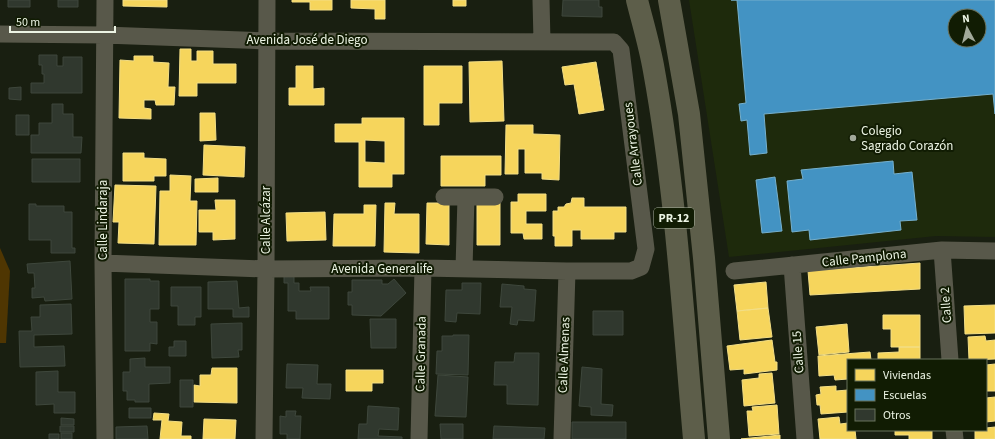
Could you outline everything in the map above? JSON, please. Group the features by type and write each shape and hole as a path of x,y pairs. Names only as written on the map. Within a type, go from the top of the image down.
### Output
{"highway":[{"name":"PR-12","path":"637,0 654,70 666,152 677,241 694,439"},
{"name":"PR-12","path":"669,0 688,114 704,258 719,439"}],"street":[{"name":"Calle Lindaraja","path":"105,0 103,263 105,439"},
{"name":"Calle Alcázar","path":"264,439 267,0"},
{"path":"542,0 542,41"},
{"name":"Avenida José de Diego","path":"0,34 104,35 267,41 614,42"},
{"name":"Calle Arrayoues","path":"614,42 621,50 646,249"},
{"path":"444,197 495,197"},
{"path":"464,269 466,197"},
{"name":"Avenida Generalife","path":"103,263 266,269 423,268 631,271 641,267 646,249"},
{"name":"Calle Pamplona","path":"734,271 942,250 995,250"},
{"name":"Calle 2","path":"942,250 950,359"},
{"name":"Calle 15","path":"792,265 805,439"},
{"name":"Calle Granada","path":"419,439 423,268"},
{"name":"Calle Almenas","path":"562,439 567,271"}],"shaded area":[{"name":"Colegio Sagrado Corazón","path":"689,0 995,0 995,237 936,236 729,257"},
{"path":"0,248 10,271 6,343 0,343"}],"building: Viviendas":[{"path":"123,0 167,0 167,7 123,6"},
{"path":"292,0 332,0 332,10 310,10 310,2 292,2"},
{"path":"351,0 385,0 385,19 375,19 375,9 351,8"},
{"path":"453,0 466,0 466,6 453,6"},
{"path":"180,49 191,49 191,61 197,61 197,51 213,51 213,64 236,64 236,83 197,83 197,96 179,96"},
{"path":"134,56 153,56 153,62 169,63 168,87 175,87 174,105 156,105 155,100 144,100 144,108 151,109 151,119 119,118 120,60 134,61"},
{"path":"502,61 504,121 470,122 469,62"},
{"path":"596,62 604,110 579,114 574,84 565,85 562,67"},
{"path":"296,66 313,66 313,89 324,88 324,105 289,105 289,88 296,88"},
{"path":"424,66 462,66 462,103 439,103 439,125 424,125"},
{"path":"200,113 215,113 216,140 200,141"},
{"path":"362,118 404,118 404,174 392,174 392,187 359,187 359,142 335,142 335,124 362,124","holes":["365,140 385,141 385,163 365,162"]},
{"path":"506,125 533,125 533,134 560,135 559,180 542,179 542,173 525,173 525,149 518,149 518,174 505,174"},
{"path":"204,145 245,147 244,177 203,175"},
{"path":"123,153 144,153 144,158 166,159 166,176 154,176 154,181 123,181"},
{"path":"441,156 501,156 501,175 485,175 485,186 441,186"},
{"path":"170,175 191,176 190,201 197,201 196,245 159,245 160,191 170,191"},
{"path":"218,178 218,192 195,192 195,179"},
{"path":"115,185 156,186 154,244 118,243 119,222 113,222"},
{"path":"518,194 546,194 546,211 526,211 526,224 542,224 542,239 524,239 523,233 511,233 511,202 518,202"},
{"path":"572,198 584,198 584,207 626,207 626,232 614,232 614,239 581,239 581,230 572,230 572,246 555,246 555,236 553,236 553,211 558,211 558,207 564,207 566,204 571,203"},
{"path":"215,200 235,200 235,239 213,240 213,232 199,232 199,210 216,210"},
{"path":"385,203 395,203 394,214 419,214 419,253 384,252"},
{"path":"427,203 449,203 449,245 426,244"},
{"path":"477,203 500,203 500,245 477,245"},
{"path":"364,205 376,205 375,246 333,246 334,214 364,214"},
{"path":"325,212 326,240 287,241 286,213"},
{"path":"920,263 920,289 810,295 808,271"},
{"path":"766,282 768,308 737,311 734,285"},
{"path":"995,305 995,333 965,334 964,306"},
{"path":"768,308 772,337 740,340 737,311"},
{"path":"883,315 920,315 920,347 891,347 891,329 883,329"},
{"path":"847,324 849,352 819,355 816,327"},
{"path":"985,336 986,341 995,340 995,359 969,359 968,337"},
{"path":"772,340 775,362 777,362 777,370 744,374 744,369 730,370 727,346"},
{"path":"899,347 920,347 920,359 878,359 878,353 899,352"},
{"path":"870,352 871,359 847,359 847,379 835,380 834,375 819,376 818,356"},
{"path":"995,364 995,391 987,391 987,365"},
{"path":"212,368 237,368 237,403 194,402 194,385 200,386 200,375 211,375"},
{"path":"346,370 383,370 383,383 372,383 372,391 346,391"},
{"path":"772,373 775,403 744,406 742,380 759,378 759,374"},
{"path":"836,386 836,391 847,390 847,412 821,414 820,405 817,405 816,395 821,394 820,387"},
{"path":"995,397 995,421 987,422 987,398"},
{"path":"777,405 779,434 749,436 747,411 753,411 752,407"},
{"path":"154,413 169,414 168,421 182,422 181,436 191,436 191,439 160,439 162,420 153,420"},
{"path":"839,417 840,424 847,423 847,431 855,431 856,439 820,439 818,419"},
{"path":"204,419 236,420 235,439 203,439"},
{"path":"995,427 995,439 975,439 975,431 987,431 987,428"},
{"path":"895,431 932,431 932,439 909,439 909,435 895,435"},
{"path":"780,435 780,439 741,439"}],"building: Escuelas":[{"path":"737,0 995,0 995,114 993,94 764,114 767,153 750,155 747,120 741,121 739,104 746,103"},
{"path":"893,161 894,174 912,172 917,220 900,221 901,230 810,240 809,230 792,232 787,181 803,179 801,170"},
{"path":"775,177 782,231 762,233 756,180"}],"building: Otros":[{"path":"8,0 30,0 30,7 8,7"},
{"path":"58,0 78,0 78,7 58,7"},
{"path":"563,0 599,0 599,7 602,7 602,17 562,16"},
{"path":"39,55 57,55 57,66 63,66 63,57 82,57 82,93 31,93 31,83 44,83 42,65 39,65"},
{"path":"21,87 21,100 9,99 9,88"},
{"path":"52,104 63,104 63,114 73,114 73,137 82,137 81,153 31,153 31,135 39,135 39,123 52,123"},
{"path":"16,115 29,115 29,135 16,135"},
{"path":"32,159 80,159 80,182 32,182"},
{"path":"29,204 36,204 36,206 64,206 64,212 72,212 72,248 75,248 75,253 51,253 51,240 29,240"},
{"path":"70,261 72,299 45,301 44,297 32,298 32,288 35,288 34,273 28,273 27,264"},
{"path":"284,275 294,275 294,283 299,283 299,291 311,291 310,287 329,287 329,319 296,319 296,311 288,311 288,283 284,283"},
{"path":"125,279 150,279 150,281 159,281 159,309 150,309 150,322 157,322 157,344 150,343 150,351 125,351"},
{"path":"394,279 406,293 381,316 352,315 352,305 348,305 348,292 352,292 352,280 382,280 382,284 388,284"},
{"path":"237,281 239,308 249,307 249,317 233,317 233,309 208,309 208,282"},
{"path":"462,283 481,283 480,314 457,313 456,322 445,321 446,290 462,290"},
{"path":"502,284 524,286 524,289 536,290 534,321 518,320 517,325 510,324 512,307 500,307"},
{"path":"171,287 201,287 201,317 195,317 195,325 178,325 178,306 171,306"},
{"path":"71,304 72,334 34,335 34,347 64,346 65,366 20,367 19,331 32,331 31,317 40,317 40,305"},
{"path":"593,311 623,311 623,335 593,335"},
{"path":"370,319 396,319 396,348 371,348"},
{"path":"242,323 242,350 238,350 239,357 212,358 211,324"},
{"path":"469,335 468,375 436,374 437,351 442,351 442,336"},
{"path":"174,341 186,341 186,356 169,356 169,347 174,347"},
{"path":"515,353 539,353 538,405 507,404 507,385 494,385 495,362 514,362"},
{"path":"145,358 145,367 170,367 170,383 149,384 149,402 135,402 135,400 127,400 127,391 123,391 123,372 130,372 130,359"},
{"path":"287,364 318,365 317,384 331,384 330,399 302,398 303,388 286,388"},
{"path":"582,367 602,369 601,404 613,405 612,416 591,415 591,407 579,406"},
{"path":"58,371 58,392 75,392 75,413 54,413 54,404 36,405 36,372"},
{"path":"438,375 468,377 466,417 435,416"},
{"path":"180,380 193,380 193,407 180,407"},
{"path":"368,406 399,408 398,430 379,429 378,436 402,437 402,439 358,439 359,424 367,424"},
{"path":"129,408 151,408 151,418 129,418"},
{"path":"286,411 296,411 295,416 301,416 300,439 287,439 287,434 280,434 280,416 286,417"},
{"path":"61,418 74,419 74,425 61,425"},
{"path":"572,422 626,422 626,439 572,439"},
{"path":"440,424 463,424 463,439 441,439"},
{"path":"60,426 74,426 74,432 60,432"},
{"path":"147,426 148,439 116,439 116,427"},
{"path":"494,426 545,428 544,439 493,439"},
{"path":"61,433 72,433 72,439 61,439"},
{"path":"49,434 59,434 59,439 49,439"}],"place":[{"name":"Colegio Sagrado Corazón","path":"853,138"}]}
